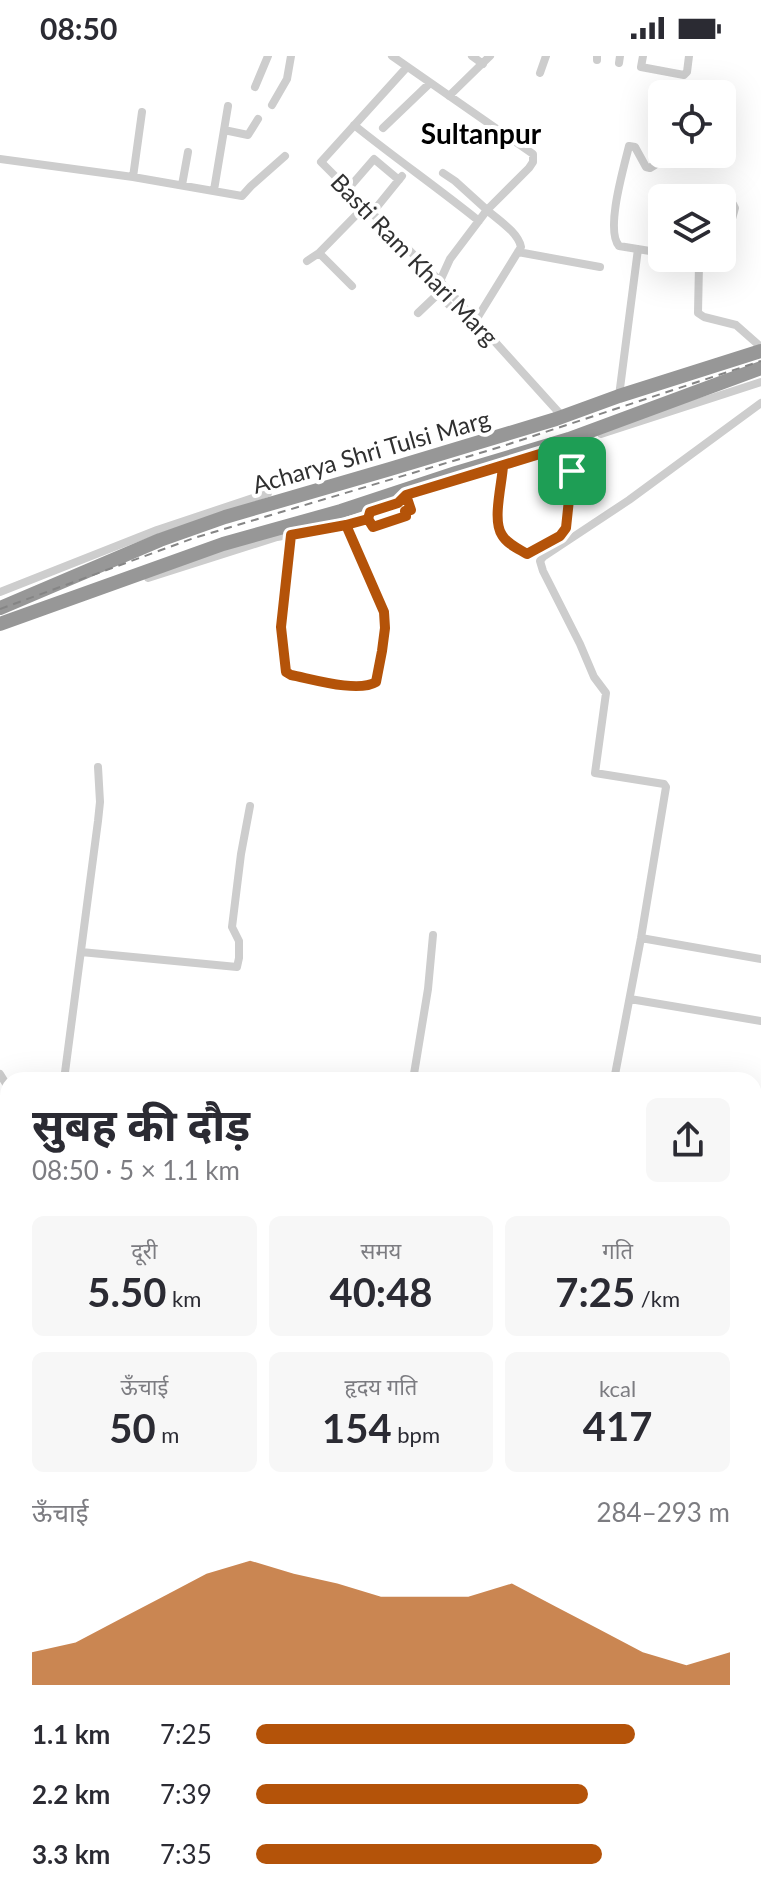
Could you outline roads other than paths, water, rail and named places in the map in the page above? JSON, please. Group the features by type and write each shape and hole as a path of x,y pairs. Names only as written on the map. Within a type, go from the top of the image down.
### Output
{"highway":[{"name":"Acharya Shri Tulsi Marg","path":"0,608 160,540 225,517 562,416 760,346"},
{"name":"Acharya Shri Tulsi Marg","path":"0,626 223,544 569,442 761,368"},
{"path":"449,451 456,473"}],"street":[{"path":"255,87 268,56"},
{"path":"272,105 287,79 291,56"},
{"path":"392,56 533,154 529,168 487,210 450,259 440,281"},
{"name":"Basti Ram Khari Marg","path":"410,56 406,66 321,162 440,281 562,416"},
{"path":"472,56 483,64"},
{"path":"449,96 490,56"},
{"path":"540,73 546,56"},
{"path":"643,56 641,67 684,75 689,56"},
{"path":"383,128 430,83"},
{"path":"214,190 228,106"},
{"path":"133,177 142,112"},
{"path":"224,130 248,135 258,119"},
{"path":"354,125 479,221"},
{"path":"648,168 635,147 629,146 615,212 614,237 619,246 648,251"},
{"path":"182,185 188,152"},
{"path":"0,159 242,196 285,156"},
{"path":"348,189 374,159 399,180"},
{"path":"307,261 369,210 408,168"},
{"path":"443,173 519,239 521,247 476,320"},
{"path":"619,396 638,249"},
{"path":"518,252 600,267"},
{"path":"319,253 352,286"},
{"path":"699,272 698,313 736,325 760,346"},
{"path":"418,313 437,294 455,311 465,309"},
{"path":"406,495 411,510 405,511 406,516 373,527 368,519 370,512 398,503 406,495 761,382"},
{"path":"540,561 761,403"},
{"path":"527,554 560,536 566,528 572,471 569,442"},
{"path":"503,466 498,529 504,539 540,561 594,677 606,693 595,773 666,785 616,1072"},
{"path":"0,592 157,530 268,493"},
{"path":"0,626 222,554 368,519"},
{"path":"291,535 281,627 284,669 291,675 346,685 372,685 379,672 385,617 346,525"},
{"path":"65,1072 100,809 98,767"},
{"path":"81,952 237,967 239,941 232,927 250,806"},
{"path":"414,1072 433,935"},
{"path":"641,938 761,959"},
{"path":"630,999 761,1021"}],"railway":[{"path":"0,609 194,538 500,447 761,361"}],"district":[{"name":"Sultanpur","path":"481,133"}]}
